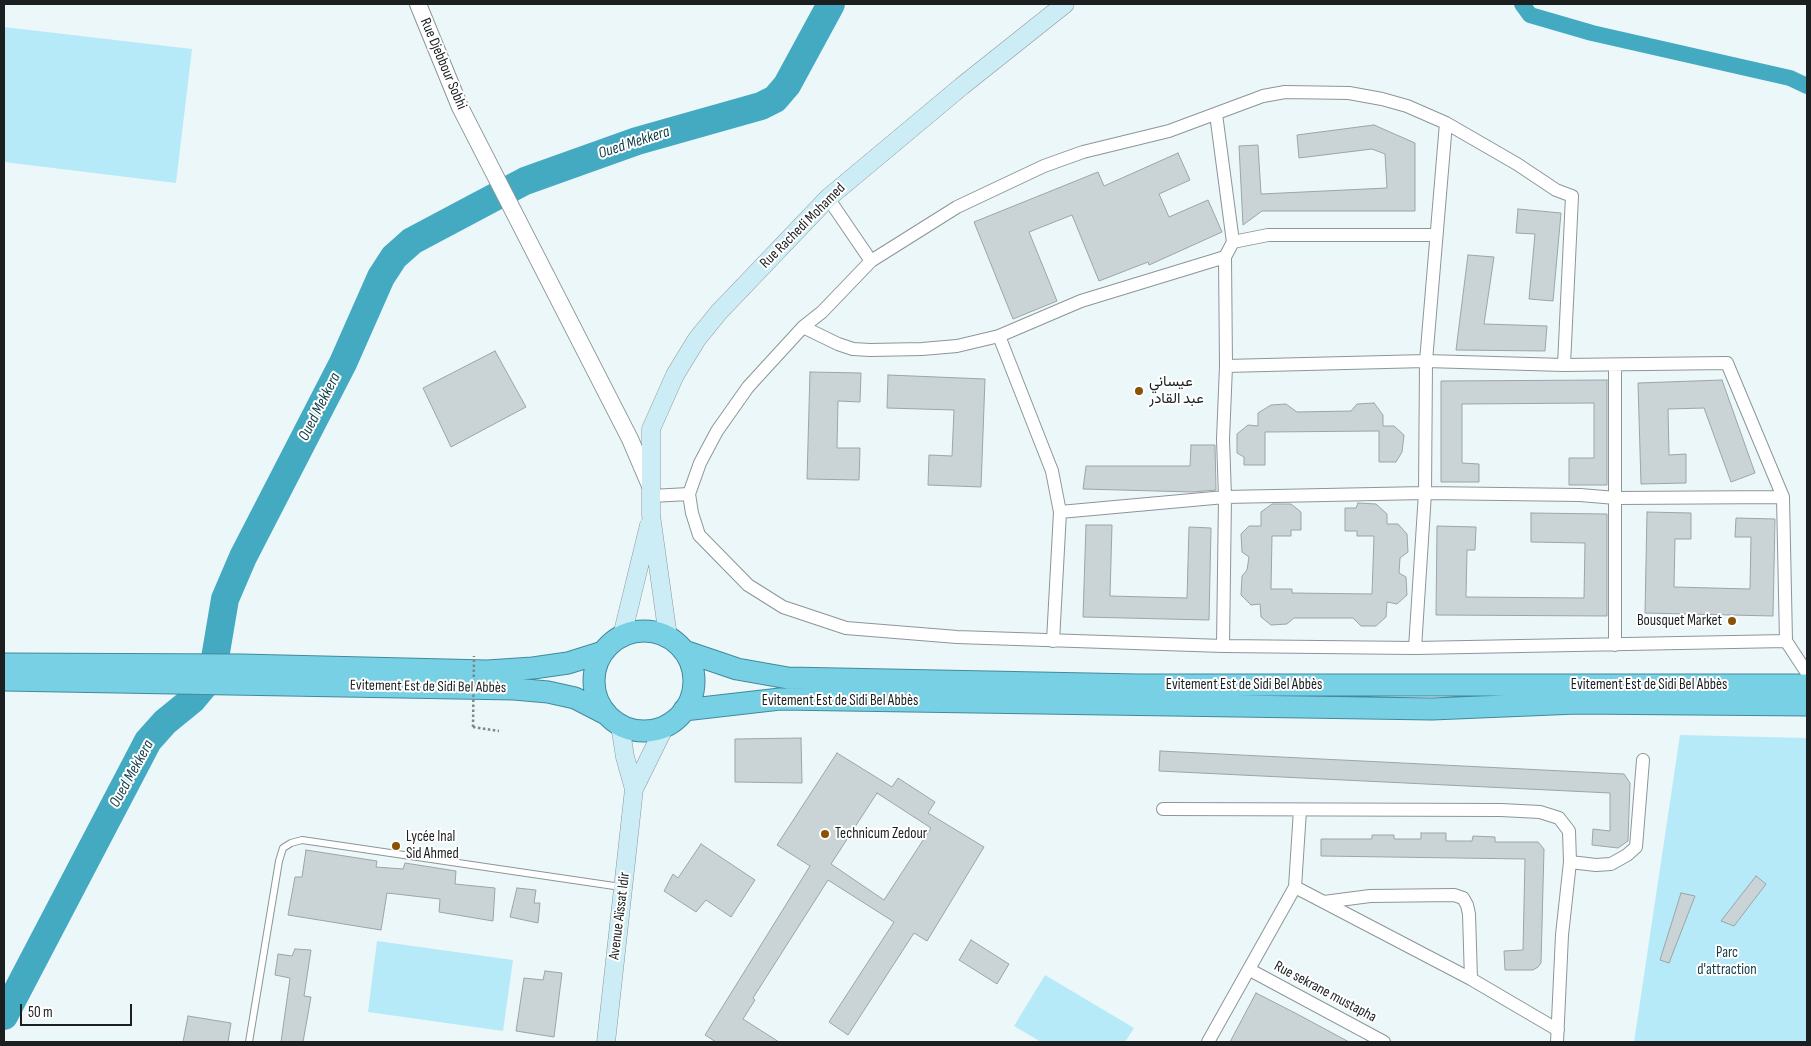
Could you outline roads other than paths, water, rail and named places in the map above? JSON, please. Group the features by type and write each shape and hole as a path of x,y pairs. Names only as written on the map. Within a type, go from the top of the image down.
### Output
{"highway":[{"path":"640,630 668,637 684,651 690,662 693,681 690,699 684,710 665,726 639,731 613,719 596,695 594,684 597,662 603,652 622,636 640,630"},
{"name":"Evitement Est de Sidi Bel Abbès","path":"684,651 737,669 788,678 1139,685 1807,685"},
{"name":"Evitement Est de Sidi Bel Abbès","path":"243,674 487,671 533,668 568,663 603,652"},
{"path":"4,664 168,674"},
{"path":"4,680 168,674 243,674"},
{"name":"Evitement Est de Sidi Bel Abbès","path":"243,674 548,692 575,698 613,719"},
{"name":"Evitement Est de Sidi Bel Abbès","path":"684,710 780,698 1432,709 1577,703 1807,705"}],"main road":[{"name":"Rue Rachedi Mohamed","path":"651,515 651,428 675,375 697,339 719,312 828,198 962,86 1065,4"},
{"path":"622,636 651,515"},
{"path":"651,515 668,637"},
{"path":"613,719 634,789"},
{"path":"634,789 665,726"},
{"name":"Avenue Aïssat Idir","path":"606,1042 634,789"}],"street":[{"name":"Rue Djebbour Sobhi","path":"418,4 447,79 515,218 630,439 651,492"},
{"path":"1564,365 1572,196 1556,190 1517,164 1446,123 1407,106 1349,93 1313,92 1263,96 1169,131 1083,152 1044,166 957,208 871,261 822,312 803,327 748,387 717,431 700,463 689,494 692,513 700,535 748,585 782,607 846,628 957,637 1223,646 1414,648 1786,641"},
{"path":"1216,114 1233,242 1225,257 1226,366 1223,440 1225,497 1223,646"},
{"path":"1414,648 1425,493 1426,361 1446,123"},
{"path":"828,198 871,261"},
{"path":"1233,242 1268,235 1436,235"},
{"path":"803,327 853,350 948,347 999,336 1081,301 1225,257"},
{"path":"999,336 1052,471 1060,512 1053,641"},
{"path":"1226,366 1426,361 1564,365 1727,363 1783,497 1786,641 1807,674"},
{"path":"1615,365 1616,645"},
{"path":"651,492 689,494"},
{"path":"1060,512 1225,497 1425,493 1580,495 1616,498 1783,497"},
{"path":"1570,862 1596,865 1611,864 1627,855 1636,847 1643,760"},
{"path":"1163,809 1540,812 1559,818 1570,831 1570,862 1562,935 1557,1036"},
{"path":"1208,1042 1295,887 1300,810"},
{"path":"1295,887 1471,978 1557,1036"},
{"path":"1324,902 1370,896 1454,895 1463,898 1469,914 1471,978"},
{"name":"Rue sekrane mustapha","path":"1250,970 1384,1042"}],"lane":[{"path":"249,1042 279,861 283,848 291,843 302,840 624,888"}],"waterway":[{"name":"Oued Mekkera","path":"4,1016 148,741 165,722 192,700 212,676 225,599 243,557 343,363 381,277 394,257 412,241 525,181 637,141 761,106 775,99 787,85 831,4"},
{"path":"1522,4 1530,15 1592,33 1790,78 1807,86"}],"place":[{"name":"عيساني عبد القادر","path":"1139,391"},
{"name":"Bousquet Market","path":"1732,621"},
{"name":"Technicum Zedour","path":"825,834"},
{"name":"Lycée Inal Sid Ahmed","path":"396,846"}],"park label":[{"name":"Parc d'attraction","path":"1727,962"}]}
